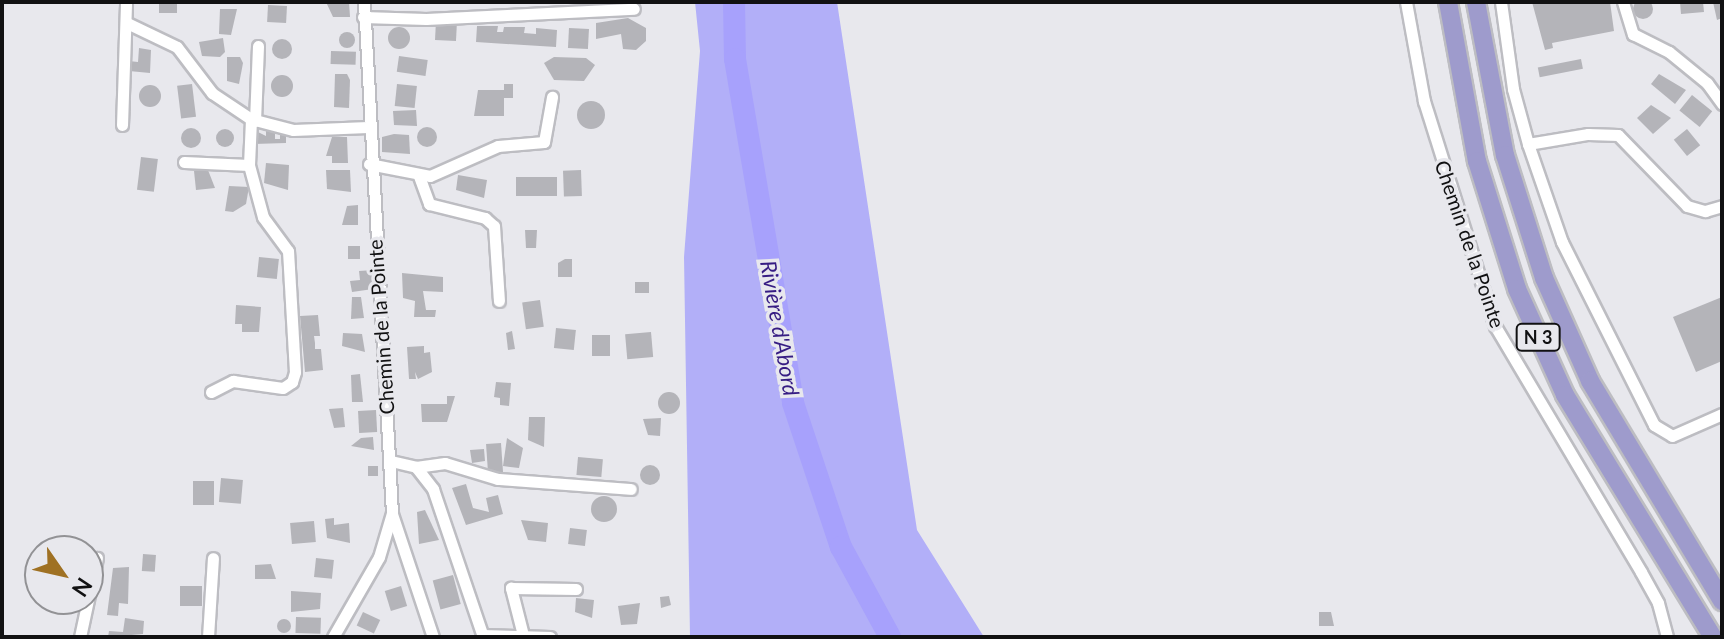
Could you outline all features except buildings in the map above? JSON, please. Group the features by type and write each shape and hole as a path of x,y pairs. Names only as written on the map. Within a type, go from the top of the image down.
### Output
{"highway":[{"name":"N 3","path":"1448,2 1477,161 1517,289 1565,395 1712,637"},
{"name":"N 3","path":"1479,2 1497,114 1550,292 1590,381 1722,601"},
{"path":"1682,534 1722,582"}],"street":[{"path":"122,125 126,2"},
{"name":"Chemin de la Pointe","path":"333,637 379,557 392,513 391,461 369,164 364,2"},
{"name":"Chemin de la Pointe","path":"1406,2 1428,116 1495,326 1641,572 1658,603 1667,637"},
{"path":"1501,2 1513,89 1528,144 1568,255 1654,425 1672,436 1722,414"},
{"path":"1623,2 1633,34 1669,52 1707,83 1722,104"},
{"path":"363,17 426,19 634,9"},
{"path":"127,23 177,47 212,93 253,120 293,130 368,127"},
{"path":"211,392 233,381 283,388 292,382 295,372 288,251 263,217 249,165 258,46"},
{"path":"369,164 419,176 452,169 498,146 544,142 552,97"},
{"path":"1528,144 1588,134 1618,135 1687,206 1695,211 1722,206"},
{"path":"184,162 249,165"},
{"path":"419,176 429,204 485,218 494,226 499,301"},
{"path":"391,461 416,467 445,463 498,479 631,489"},
{"path":"416,467 433,489 483,636 550,637"},
{"path":"392,513 433,637"},
{"path":"208,637 213,558"},
{"path":"523,635 511,588 576,589"},
{"path":"80,637 85,615"},
{"path":"343,617 346,637"}],"shaded area":[{"path":"695,2 837,2 917,530 984,637 690,637 684,257 700,51"}],"waterway":[{"name":"Rivière d'Abord","path":"734,2 735,59 793,403 841,547 890,637"}]}
